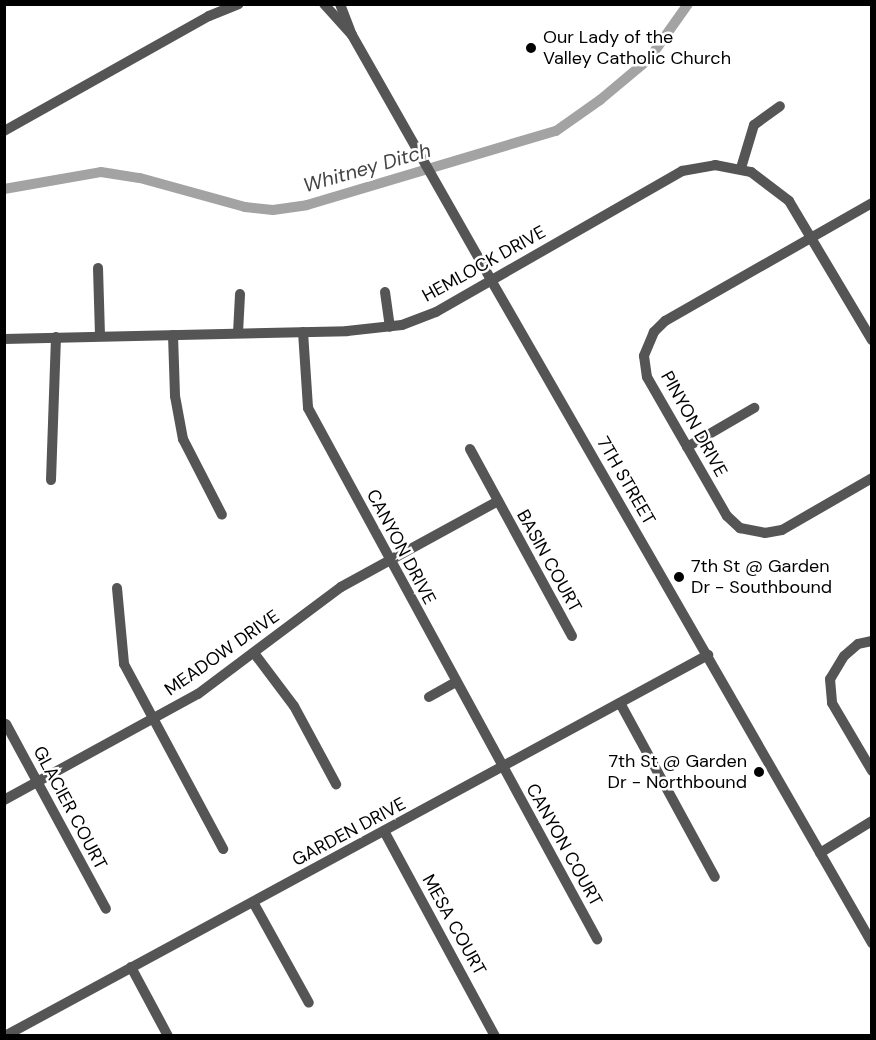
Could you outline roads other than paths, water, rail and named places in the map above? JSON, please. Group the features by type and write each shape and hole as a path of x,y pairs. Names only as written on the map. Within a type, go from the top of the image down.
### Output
{"street":[{"path":"209,16 218,4"},
{"path":"4,131 209,16 239,4"},
{"name":"7TH STREET","path":"324,4 352,35"},
{"name":"7TH STREET","path":"340,4 352,35 490,280 872,943"},
{"path":"741,168 754,125 780,106"},
{"name":"HEMLOCK DRIVE","path":"4,339 303,332 390,327 436,312 682,171 715,165 741,168 781,191 812,237 872,340"},
{"name":"PINYON DRIVE","path":"872,203 665,321 654,332 644,351 645,370 726,516 750,532 782,530 872,478"},
{"path":"98,268 100,336"},
{"path":"385,292 390,327"},
{"path":"238,333 240,294"},
{"name":"CANYON DRIVE","path":"303,332 308,408 502,768"},
{"path":"173,335 176,396 183,439 222,515"},
{"path":"51,480 56,337"},
{"path":"687,447 754,408"},
{"name":"BASIN COURT","path":"470,449 572,636"},
{"name":"BASIN COURT","path":"390,560 498,501"},
{"name":"MEADOW DRIVE","path":"4,800 198,694 341,587 390,560"},
{"path":"117,588 124,664 223,849"},
{"path":"872,641 858,644 844,656 830,679 832,703 872,771"},
{"path":"254,653 294,706 336,784"},
{"name":"GARDEN DRIVE","path":"5,1035 708,655"},
{"path":"429,697 456,682"},
{"path":"620,703 715,877"},
{"name":"GLACIER COURT","path":"6,724 106,909"},
{"name":"CANYON COURT","path":"502,768 597,939"},
{"path":"820,853 872,821"},
{"name":"MESA COURT","path":"384,831 495,1035"},
{"path":"253,902 309,1004"},
{"path":"131,968 168,1035"}],"waterway":[{"name":"Whitney Ditch","path":"4,189 101,172 140,178 245,207 273,210 307,205 556,131 600,100 649,59 688,4"}],"place":[{"name":"Our Lady of the Valley Catholic Church","path":"531,48"},
{"name":"7th St @ Garden Dr - Southbound","path":"679,577"},
{"name":"7th St @ Garden Dr - Northbound","path":"759,772"}]}
